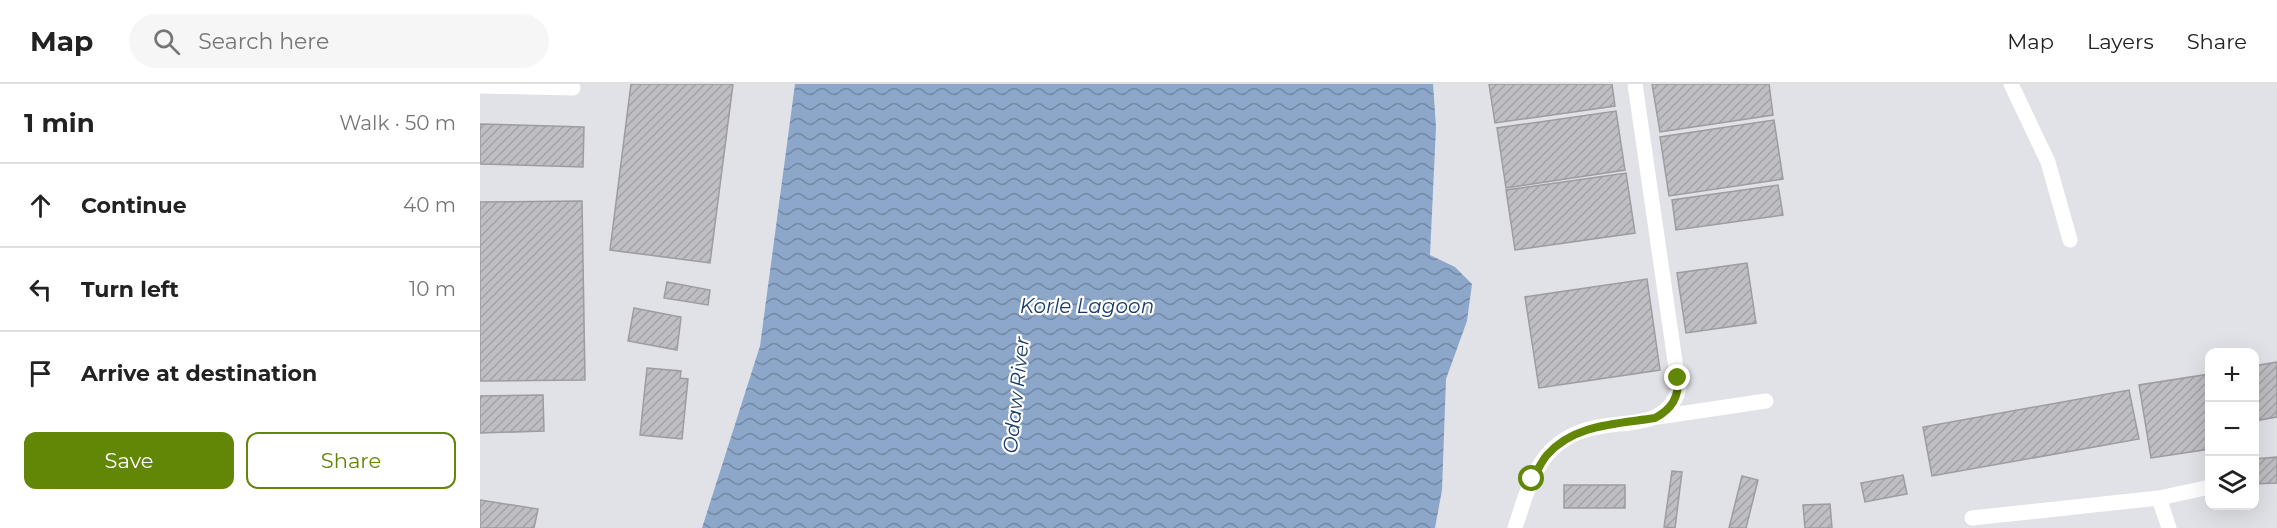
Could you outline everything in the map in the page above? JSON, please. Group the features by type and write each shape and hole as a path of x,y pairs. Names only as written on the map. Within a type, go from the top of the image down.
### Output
{"lane":[{"path":"1635,84 1679,389 1671,407 1655,418"},
{"path":"2011,84 2048,162 2070,240"},
{"path":"480,86 573,88"},
{"path":"1515,528 1532,479 1546,457 1571,436 1588,429 1766,401"},
{"path":"1972,518 2159,498 2205,488"},
{"path":"2159,498 2169,528"}],"water":[{"name":"Korle Lagoon","path":"795,84 1433,84 1436,127 1430,255 1455,267 1472,284 1467,321 1446,379 1442,490 1435,528 702,528 760,346"}],"building":[{"path":"631,84 733,84 710,263 610,250"},
{"path":"1489,84 1612,84 1615,106 1495,123"},
{"path":"1652,84 1769,84 1773,115 1660,132"},
{"path":"1616,111 1625,170 1506,188 1497,128"},
{"path":"1774,120 1783,179 1669,196 1660,137"},
{"path":"480,124 584,127 583,167 480,164"},
{"path":"1626,173 1635,233 1515,250 1506,190"},
{"path":"1778,185 1783,215 1676,230 1672,200"},
{"path":"582,201 585,380 480,381 480,202"},
{"path":"1747,263 1756,323 1686,333 1677,273"},
{"path":"1647,279 1660,370 1539,388 1525,297"},
{"path":"667,282 710,290 708,305 664,298"},
{"path":"634,308 681,317 677,350 628,341"},
{"path":"2277,362 2277,417 2259,420 2259,402 2259,365"},
{"path":"647,368 681,371 680,378 688,379 682,439 640,435"},
{"path":"2205,375 2205,450 2151,458 2139,385"},
{"path":"2129,390 2139,439 1932,476 1923,427"},
{"path":"543,395 544,431 480,433 480,396"},
{"path":"2277,457 2277,483 2259,484 2259,459"},
{"path":"1672,471 1682,472 1675,528 1664,527"},
{"path":"1903,475 1907,494 1865,502 1861,483"},
{"path":"1742,476 1758,480 1746,528 1729,528"},
{"path":"1564,485 1625,485 1625,508 1564,508"},
{"path":"480,500 538,509 534,528 480,528"},
{"path":"1830,504 1832,528 1805,528 1803,505"}],"route":[{"path":"1532,479 1546,457 1571,436 1588,429 1655,418 1664,413 1676,399 1679,389 1678,378"}],"water label":[{"name":"Odaw River","path":"1016,395"}]}
